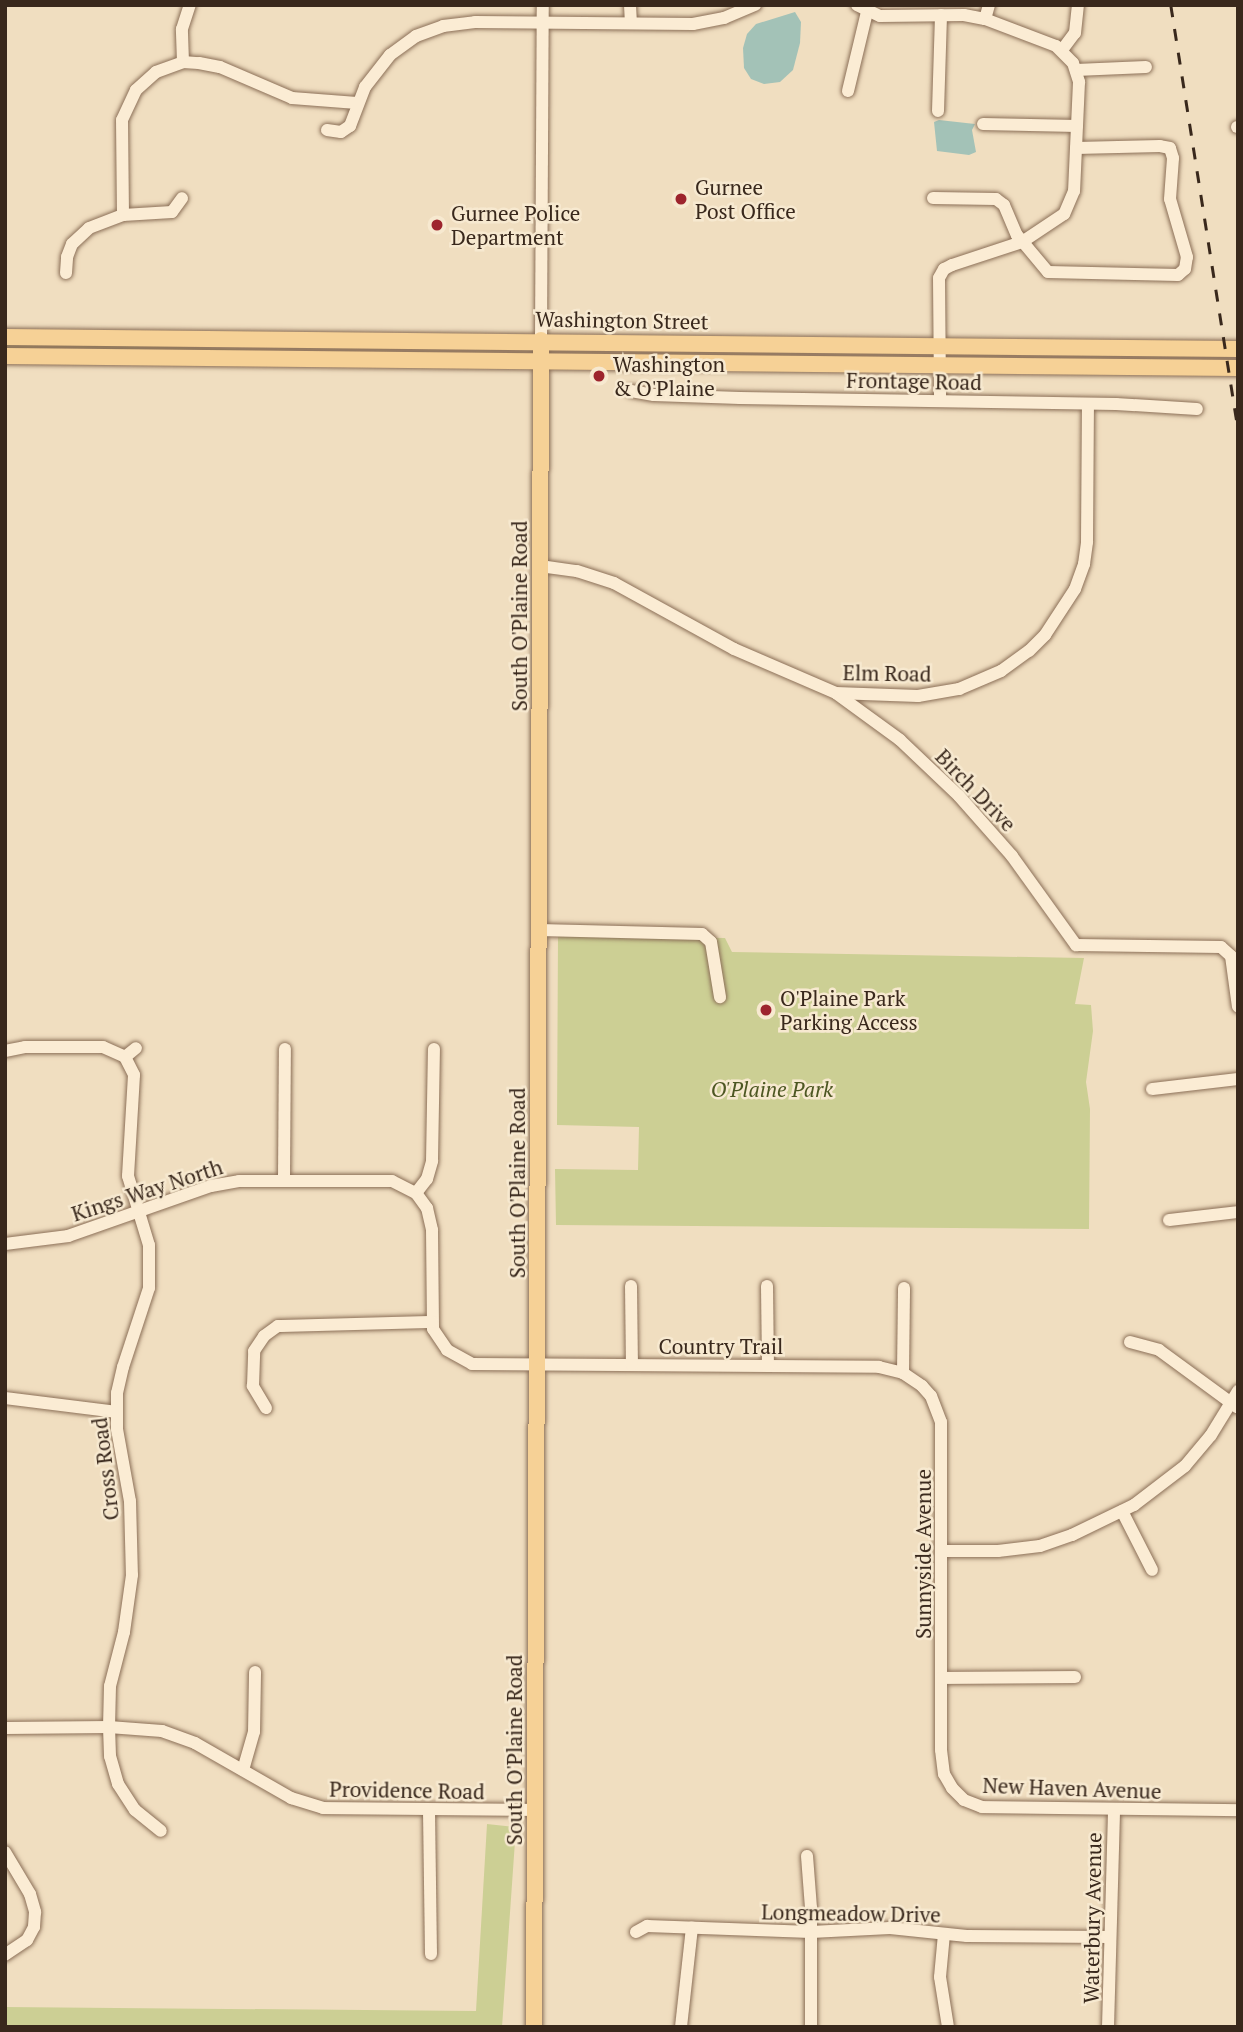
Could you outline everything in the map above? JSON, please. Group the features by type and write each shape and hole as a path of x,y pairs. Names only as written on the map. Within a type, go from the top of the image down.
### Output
{"main road":[{"name":"Washington Street","path":"5,337 541,340 1238,349"},
{"name":"South O'Plaine Road","path":"534,2027 541,340"},
{"name":"Washington Street","path":"5,356 1238,368"}],"street":[{"path":"183,62 182,29 190,5"},
{"path":"541,340 543,5"},
{"path":"629,5 631,23"},
{"path":"985,19 989,5"},
{"path":"1062,50 1075,33 1078,5"},
{"path":"327,130 341,132 350,126 357,103 380,65 405,43 429,30 475,22 706,23 753,6"},
{"path":"848,91 862,8 880,16 912,11 985,19 1047,41 1062,50 1076,70 1079,82 1074,191 1064,214 1022,242 974,256 944,269 939,278 940,400"},
{"path":"938,111 941,16"},
{"path":"122,215 120,129 125,109 147,78 183,62 220,67 292,98 357,103"},
{"path":"1076,70 1146,68"},
{"path":"983,124 1077,126"},
{"path":"933,198 996,200 1004,205 1022,242 1048,272 1178,275 1185,269 1184,242 1170,199 1173,158 1170,148 1076,148"},
{"path":"66,273 67,257 79,235 122,215 172,212 182,198"},
{"name":"Frontage Road","path":"631,391 654,395 727,398 940,400 1197,409"},
{"name":"Elm Road","path":"540,566 577,571 614,583 734,649 836,693 918,696 959,689 1006,668 1045,635 1069,601 1084,564 1088,515 1088,404"},
{"name":"Birch Drive","path":"836,693 900,740 953,789 1012,856 1076,945 1221,947 1231,956 1238,1007"},
{"path":"539,930 702,934 711,942 720,998"},
{"path":"5,1051 25,1047 103,1047 125,1057 136,1048"},
{"path":"284,1179 285,1049"},
{"path":"434,1049 432,1161 427,1179 416,1193 426,1208 432,1230 432,1322 447,1350 472,1364 537,1365"},
{"name":"Cross Road","path":"125,1057 135,1084 128,1176 149,1245 149,1288 123,1367 117,1412 130,1501 132,1564 129,1600 110,1686 108,1727 110,1756 118,1784 135,1810 161,1831"},
{"path":"1152,1089 1238,1079"},
{"name":"Kings Way North","path":"5,1244 61,1238 211,1186 248,1180 384,1180 416,1193"},
{"path":"1169,1220 1238,1212"},
{"path":"631,1286 632,1365"},
{"path":"767,1286 768,1366"},
{"path":"903,1373 904,1288"},
{"path":"266,1408 253,1385 254,1351 264,1336 278,1326 432,1322"},
{"path":"942,1551 998,1551 1040,1546 1073,1535 1154,1492 1185,1466 1236,1400 1158,1350 1130,1342"},
{"name":"Country Trail","path":"537,1365 879,1367 903,1373"},
{"name":"Sunnyside Avenue","path":"903,1373 931,1396 941,1422 941,1750"},
{"path":"5,1398 117,1412"},
{"path":"1122,1511 1152,1570"},
{"path":"243,1770 254,1732 255,1671"},
{"path":"942,1678 1075,1677"},
{"name":"Providence Road","path":"5,1728 108,1727 162,1731 184,1737 291,1798 323,1808 534,1810"},
{"name":"New Haven Avenue","path":"941,1750 944,1774 952,1788 973,1804 995,1808 1238,1810"},
{"name":"Waterbury Avenue","path":"1108,2027 1114,1810"},
{"path":"429,1811 431,1955"},
{"path":"5,1852 30,1894 35,1912 34,1927 27,1940 5,1955"},
{"path":"807,1856 811,1932 811,2027"},
{"name":"Longmeadow Drive","path":"636,1932 647,1926 811,1932 890,1928 944,1934 1109,1937"},
{"path":"681,2027 692,1928"},
{"path":"944,1934 940,1977 948,2027"}],"green space":[{"path":"5,345 159,346 248,350 5,348"},
{"name":"O'Plaine Park","path":"558,936 725,938 732,952 1084,958 1075,1004 1091,1005 1093,1031 1086,1082 1090,1109 1089,1229 556,1225 555,1169 638,1170 639,1127 557,1125"},
{"path":"487,1824 516,1827 502,2027 5,2027 5,2007 476,2011"}],"water":[{"path":"795,12 801,22 800,43 793,70 780,82 764,84 751,79 744,68 743,48 747,34 756,24"},
{"path":"939,120 975,124 972,130 976,152 969,155 937,151 934,122"}],"railway":[{"path":"1171,5 1238,428"}],"place":[{"name":"Gurnee Post Office","path":"681,199"},
{"name":"Gurnee Police Department","path":"437,225"},
{"name":"Washington & O'Plaine","path":"599,376"},
{"name":"O'Plaine Park Parking Access","path":"766,1010"}]}
